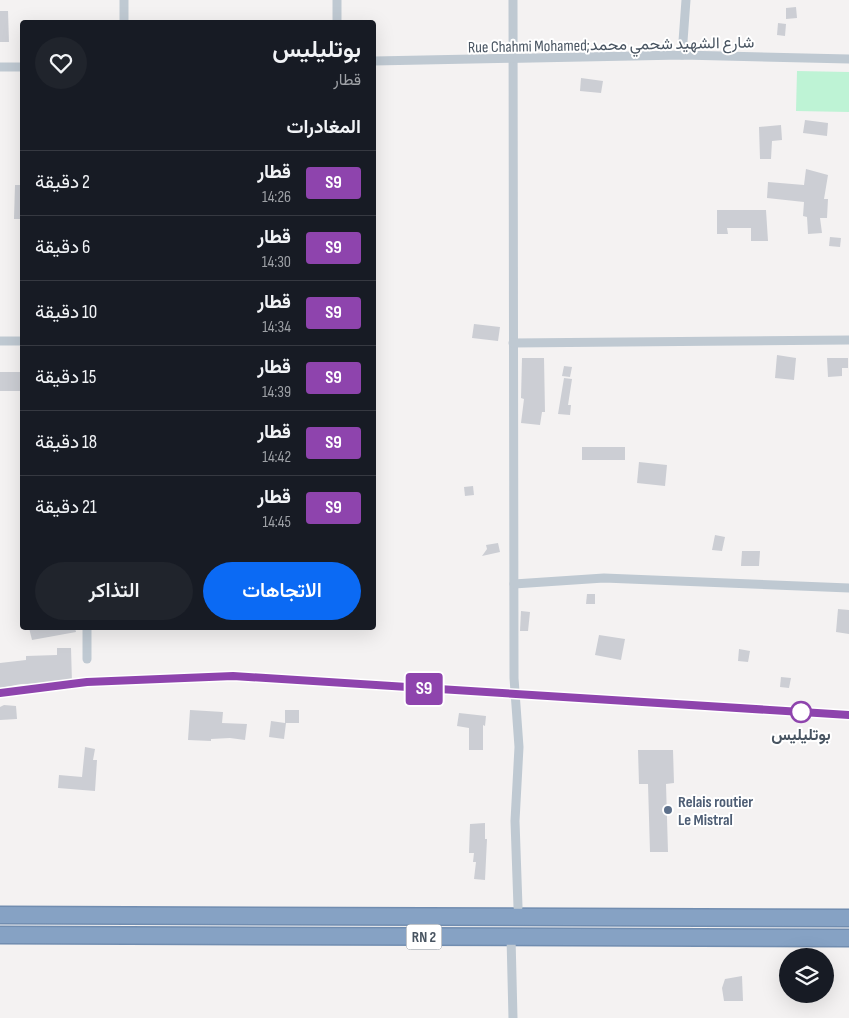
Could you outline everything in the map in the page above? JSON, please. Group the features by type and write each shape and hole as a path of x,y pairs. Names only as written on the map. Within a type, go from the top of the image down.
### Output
{"highway":[{"name":"RN 2","path":"0,916 849,918"},
{"name":"RN 2","path":"0,935 849,938"}],"street":[{"path":"124,0 124,20"},
{"path":"337,20 338,0"},
{"path":"513,0 514,678 519,747 515,822 518,907"},
{"path":"682,55 686,0"},
{"name":"Rue Chahmi Mohamed;شارع الشهيد شحمي محمد","path":"376,61 514,60 682,55 849,59"},
{"path":"0,67 20,67"},
{"path":"513,343 849,340"},
{"path":"0,341 20,341"},
{"path":"514,584 604,578 849,588"},
{"path":"87,630 88,659"},
{"path":"511,937 513,1018"}],"green space":[{"path":"797,71 849,72 849,112 796,111"}],"building":[{"path":"796,7 797,18 786,19 786,8"},
{"path":"0,11 8,11 9,42 0,42"},
{"path":"778,23 786,24 785,36 777,35"},
{"path":"581,78 603,81 601,93 580,91"},
{"path":"805,120 828,123 827,136 803,133"},
{"path":"781,125 782,140 772,141 771,159 760,159 759,127"},
{"path":"806,169 828,175 824,199 828,199 827,218 820,218 822,233 808,234 807,217 803,216 804,202 767,198 768,182 804,185"},
{"path":"15,185 20,185 20,219 14,219"},
{"path":"717,210 766,210 768,241 751,241 751,228 727,228 728,234 717,234"},
{"path":"830,237 841,238 840,247 829,246"},
{"path":"474,324 500,327 498,341 472,338"},
{"path":"777,355 796,358 794,380 775,378"},
{"path":"522,358 544,358 545,412 542,412 540,425 521,423 524,399 521,398"},
{"path":"827,358 848,358 848,368 842,368 842,376 828,377"},
{"path":"564,366 572,367 570,377 562,376"},
{"path":"0,372 20,372 20,391 0,391"},
{"path":"564,378 572,379 568,405 571,405 570,415 558,414"},
{"path":"582,447 625,447 625,460 582,460"},
{"path":"639,462 667,465 665,486 637,483"},
{"path":"473,486 474,495 465,496 464,487"},
{"path":"715,535 725,537 722,551 712,550"},
{"path":"498,543 500,552 482,556 487,549 486,545"},
{"path":"742,551 760,551 759,566 741,566"},
{"path":"587,594 595,594 595,604 586,604"},
{"path":"838,609 849,610 849,634 836,632"},
{"path":"521,611 530,612 528,631 520,631"},
{"path":"30,630 76,630 76,632 32,640"},
{"path":"599,635 625,639 621,660 595,655"},
{"path":"57,648 71,648 72,683 21,684 0,688 0,663 26,660 26,656 57,655"},
{"path":"739,649 750,651 748,662 738,661"},
{"path":"781,677 791,678 789,688 780,687"},
{"path":"4,705 16,706 17,719 0,720 0,707"},
{"path":"190,710 223,712 222,723 247,724 245,740 230,738 211,739 211,741 188,740"},
{"path":"285,710 299,710 299,723 286,723 284,739 269,737 271,721 285,723"},
{"path":"459,713 486,716 485,726 483,725 483,750 469,750 469,728 457,726"},
{"path":"85,747 95,749 93,760 97,760 95,791 58,788 59,775 82,777"},
{"path":"638,750 673,750 674,783 666,784 668,852 650,852 648,784 639,784"},
{"path":"485,823 485,839 487,839 485,880 474,879 476,862 473,862 474,853 469,853 470,824"},
{"path":"742,976 743,1001 724,1001 722,988 725,979"}],"railway":[{"path":"0,693 87,682 233,676 849,716"}],"train":[{"name":"S9","path":"0,693 87,682 233,676 849,715"}],"place":[{"name":"بوتليليس","path":"801,712"},
{"name":"Relais routier Le Mistral","path":"668,810"}]}
